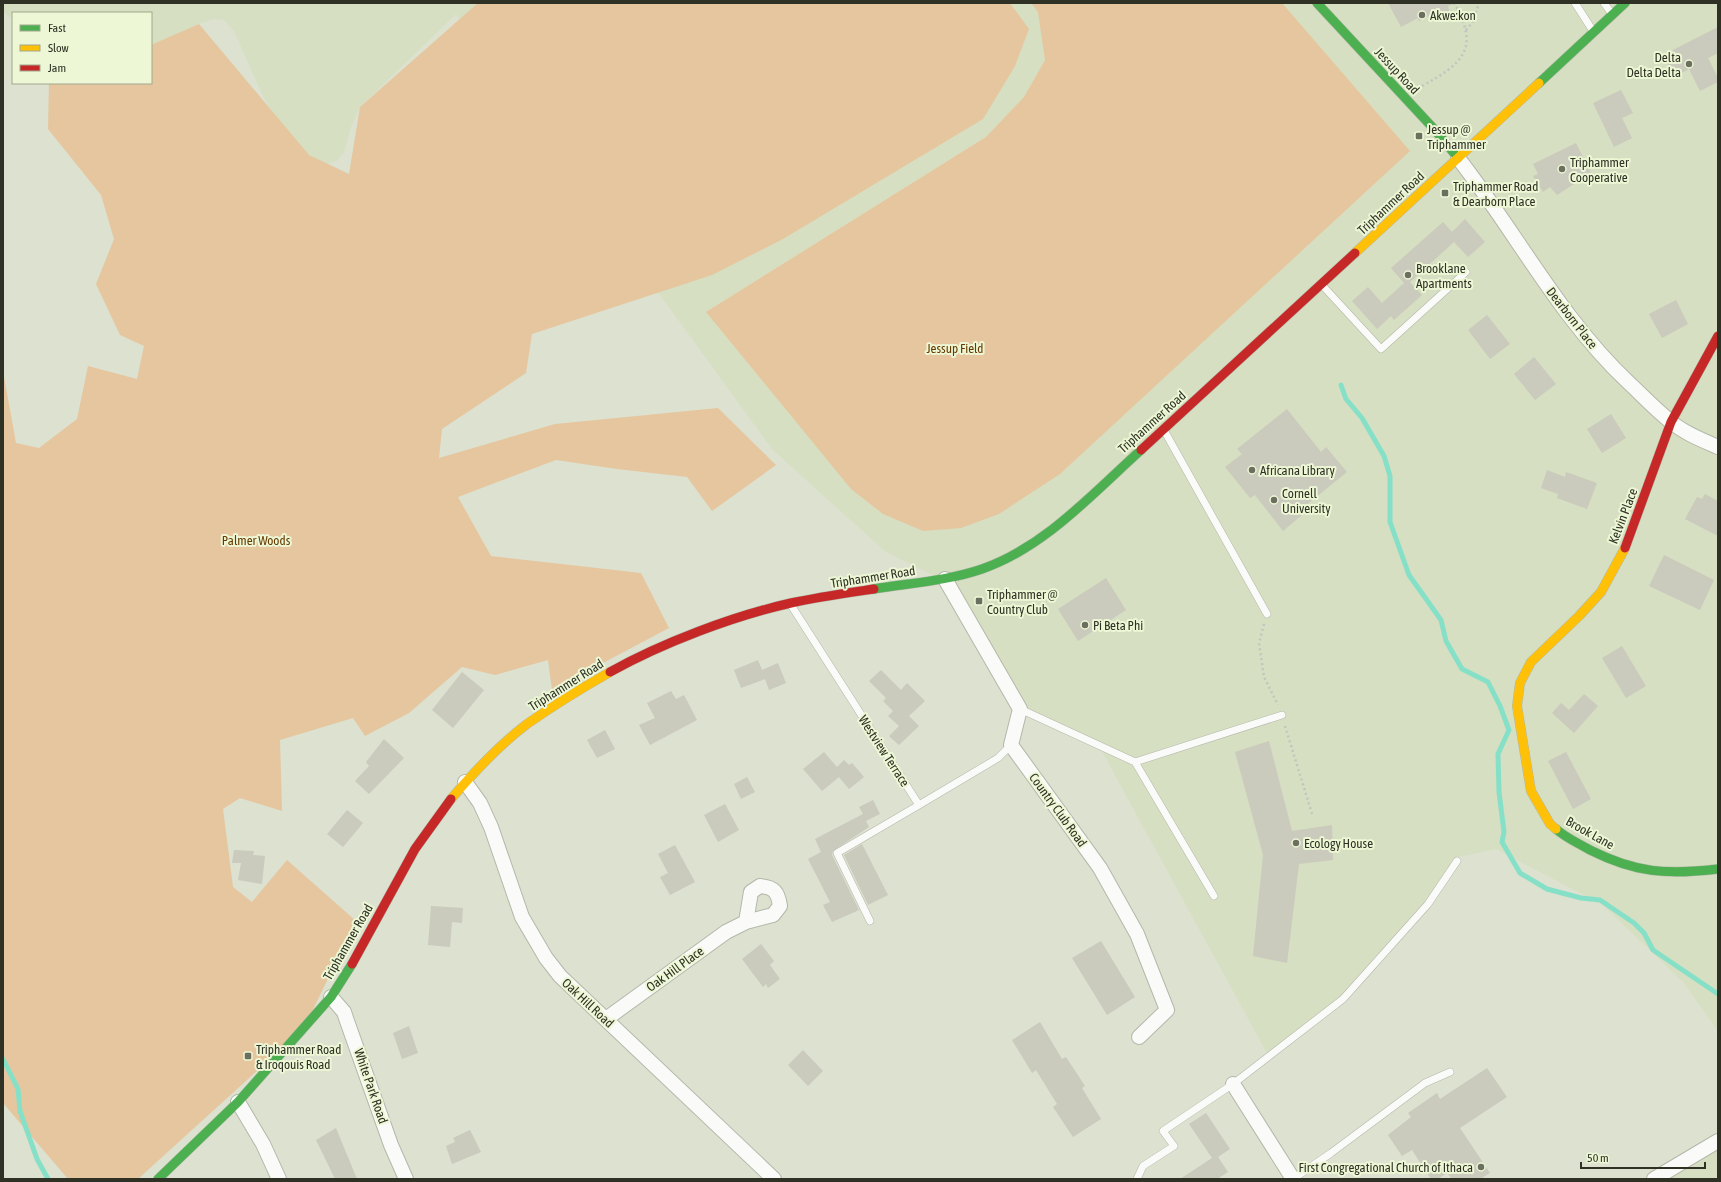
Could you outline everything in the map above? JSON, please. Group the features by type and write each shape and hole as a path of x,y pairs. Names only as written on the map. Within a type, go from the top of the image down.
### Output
{"street":[{"name":"Jessup Road","path":"1317,3 1434,129 1458,158"},
{"name":"Triphammer Road","path":"158,1179 238,1102 331,997 358,954 415,849 465,782 526,724 567,697 612,671 653,650 723,623 790,603 878,588 945,579 982,570 1028,548 1070,515 1164,430 1625,3"},
{"name":"Dearborn Place","path":"1458,158 1560,306 1583,335 1619,374 1671,422 1696,437 1718,447"},
{"name":"Kelvin Place","path":"1520,682 1532,662 1579,616 1601,592 1612,575 1630,537 1671,422 1718,336"},
{"path":"945,579 1020,709 1011,744"},
{"name":"Brook Lane","path":"1520,682 1517,706 1531,791 1550,824 1565,837 1582,847 1628,867 1666,873 1684,873 1718,869"},
{"name":"Country Club Road","path":"1011,744 1100,868 1137,934 1167,1010 1139,1037"},
{"name":"Oak Hill Road","path":"465,782 480,804 491,827 522,917 546,958 560,976 774,1179"},
{"name":"Oak Hill Place","path":"606,1019 726,932 746,922"},
{"name":"White Park Road","path":"331,997 344,1012 391,1145 406,1179"},
{"path":"1233,1084 1293,1179"},
{"path":"238,1102 263,1144 279,1179"},
{"path":"1654,1179 1718,1141"}],"lane":[{"path":"1575,3 1593,32"},
{"path":"1604,3 1612,15"},
{"path":"1322,284 1381,350 1466,272"},
{"path":"1164,430 1266,614"},
{"name":"Westview Terrace","path":"790,603 919,805"},
{"path":"1020,709 1134,762 1214,896"},
{"path":"1134,762 1282,715"},
{"path":"870,921 837,853 998,758 1011,744"},
{"path":"1137,1179 1143,1166 1174,1146 1163,1131 1233,1084 1343,999 1428,904 1457,861"},
{"path":"1293,1179 1331,1153 1425,1083 1450,1072"}],"path":[{"path":"1422,86 1444,74 1458,62 1465,50 1467,42 1466,30 1462,17 1454,3"},
{"path":"1466,30 1473,22 1479,3"}],"shaded area":[{"name":"Cornell University","path":"3,3 1718,3 1718,1031 1684,983 1603,905 1496,849 1458,857 1421,910 1337,1000 1268,1055 1099,746 1018,707 939,578 886,552 772,449 456,14 360,107 351,127 344,152 337,161 325,164 309,155 288,138 264,98 234,31 224,20 213,19 199,24 152,49 152,12 12,12 12,18 3,12"},
{"path":"1718,1148 1718,1179 1668,1179"}],"green space":[{"name":"Palmer Woods","path":"478,3 1010,3 1029,29 1015,66 983,119 783,239 712,275 532,334 526,373 442,429 439,458 555,424 718,408 776,465 712,511 687,477 556,460 458,497 491,556 641,573 669,628 552,690 548,660 495,675 462,667 409,713 365,736 353,718 280,740 282,811 240,798 223,809 233,887 252,902 287,860 356,921 304,1028 138,1179 68,1179 3,1103 3,371 16,443 39,448 77,419 88,366 137,379 144,346 120,335 96,284 114,239 101,195 48,129 49,84 152,84 152,45 199,24 309,155 349,174 360,107"},
{"name":"Jessup Field","path":"1031,3 1282,3 1410,151 1060,474 999,514 961,528 923,531 883,514 851,489 706,312 986,137 1024,97 1045,60 1038,12"}],"building":[{"name":"Akwe:kon","path":"1388,3 1455,3 1448,6 1450,15 1436,22 1431,15 1419,21 1418,18 1401,27"},
{"name":"Delta Delta Delta","path":"1718,27 1718,53 1708,58 1718,78 1718,82 1700,91 1689,69 1674,77 1663,55"},
{"path":"1621,90 1633,113 1622,118 1632,138 1614,147 1593,103"},
{"name":"Triphammer Cooperative","path":"1576,143 1591,173 1557,195 1550,187 1543,192 1533,176 1538,174 1533,164"},
{"name":"Brooklane Apartments","path":"1465,219 1485,242 1468,257 1454,242 1410,282 1422,295 1394,320 1391,316 1377,329 1352,301 1368,287 1382,303 1404,283 1391,268 1443,222 1452,232"},
{"path":"1676,300 1688,324 1662,338 1649,314"},
{"path":"1487,315 1510,344 1490,359 1468,330"},
{"path":"1534,357 1556,384 1535,400 1514,374"},
{"name":"Africana Library","path":"1287,409 1321,452 1326,447 1347,472 1299,511 1302,515 1283,531 1255,495 1250,498 1225,467 1242,454 1237,449"},
{"path":"1611,414 1626,438 1602,453 1587,429"},
{"path":"1547,470 1565,477 1566,472 1597,483 1587,509 1557,498 1558,494 1541,488"},
{"path":"1705,494 1718,501 1718,536 1685,519 1697,497 1702,499"},
{"path":"1664,555 1714,580 1700,610 1649,586"},
{"name":"Pi Beta Phi","path":"1106,578 1126,610 1078,641 1058,609"},
{"path":"1622,646 1646,686 1626,698 1602,658"},
{"path":"758,660 762,670 778,663 786,683 769,690 765,679 741,688 734,670"},
{"path":"881,670 901,690 907,683 925,701 909,716 919,726 899,745 889,736 899,726 888,716 893,711 883,701 886,698 869,681"},
{"path":"462,672 484,690 453,728 432,710"},
{"path":"671,691 676,699 684,695 697,720 650,745 639,725 655,718 647,703"},
{"path":"1584,694 1598,706 1574,733 1552,713 1561,703 1569,710"},
{"path":"605,730 615,749 597,758 587,740"},
{"path":"384,739 404,758 369,794 355,781 369,766 366,762"},
{"name":"Ecology House","path":"1269,741 1292,831 1332,825 1333,860 1299,864 1287,963 1253,956 1263,855 1235,752"},
{"path":"824,752 837,767 844,760 849,765 852,763 864,777 849,789 839,777 822,791 803,769"},
{"path":"1566,752 1591,799 1573,809 1548,761"},
{"path":"747,777 755,792 741,799 734,784"},
{"path":"873,800 880,814 866,821 869,827 833,851 832,855 859,910 832,922 823,905 830,902 808,859 821,852 815,839 863,814 859,807"},
{"path":"725,804 739,830 718,842 704,815"},
{"path":"347,810 363,823 343,847 327,834"},
{"path":"862,844 888,895 868,905 844,855"},
{"path":"675,845 695,882 670,895 660,877 668,873 658,854"},
{"path":"234,850 254,851 253,855 265,856 262,884 238,880 241,863 232,863"},
{"path":"431,906 463,908 462,923 452,922 450,947 428,945"},
{"path":"1101,941 1135,997 1107,1015 1072,958"},
{"path":"761,944 774,961 770,965 780,979 768,988 766,984 763,987 742,959"},
{"path":"1040,1022 1062,1059 1066,1057 1085,1086 1082,1088 1101,1119 1073,1137 1053,1107 1057,1104 1036,1070 1032,1073 1012,1040"},
{"path":"409,1026 418,1053 402,1059 393,1033"},
{"path":"803,1050 823,1071 808,1086 788,1065"},
{"path":"1487,1068 1507,1097 1460,1128 1490,1173 1480,1179 1452,1179 1447,1173 1438,1179 1431,1179 1412,1150 1402,1156 1388,1135 1411,1117 1408,1113 1437,1093 1440,1099"},
{"path":"1206,1113 1230,1149 1218,1157 1228,1172 1217,1179 1180,1179 1212,1158 1189,1124"},
{"path":"336,1128 357,1179 335,1179 316,1140"},
{"path":"470,1130 481,1152 452,1164 446,1146 455,1142 453,1138"}],"waterway":[{"path":"1341,385 1346,399 1362,418 1384,456 1390,476 1390,522 1409,575 1441,620 1446,641 1462,669 1488,682 1500,706 1509,730 1498,754 1499,792 1504,832 1502,842 1520,873 1547,889 1581,898 1600,900 1634,923 1644,933 1653,950 1718,994"},
{"path":"3,1059 18,1089 20,1111 37,1159 48,1179"}],"traffic: fast":[{"path":"1317,3 1434,129 1458,158"},
{"path":"1539,83 1625,3"},
{"path":"874,589 969,573 1005,559 1027,547 1067,518 1141,450"},
{"path":"1556,829 1568,838 1590,850 1622,864 1637,868 1667,872 1718,869"},
{"path":"158,1179 238,1102 331,997 352,964"}],"traffic: slow":[{"path":"1355,253 1539,83"},
{"path":"1556,829 1550,824 1531,791 1517,706 1520,683 1531,662 1579,616 1601,592 1625,548"},
{"path":"451,799 487,759 527,724 558,703 610,672"}],"traffic: jam":[{"path":"1141,450 1355,253"},
{"path":"1625,548 1671,422 1718,336"},
{"path":"610,672 630,661 675,641 746,615 801,601 874,589"},
{"path":"352,964 415,849 451,799"}],"place":[{"name":"Akwe:kon","path":"1422,15"},
{"name":"Delta Delta Delta","path":"1689,64"},
{"name":"Jessup @ Triphammer","path":"1419,136"},
{"name":"Triphammer Cooperative","path":"1562,169"},
{"name":"Triphammer Road & Dearborn Place","path":"1445,193"},
{"name":"Brooklane Apartments","path":"1408,275"},
{"name":"Africana Library","path":"1252,470"},
{"name":"Cornell University","path":"1274,500"},
{"name":"Triphammer @ Country Club","path":"979,601"},
{"name":"Pi Beta Phi","path":"1085,625"},
{"name":"Ecology House","path":"1296,843"},
{"name":"Triphammer Road & Iroqouis Road","path":"248,1056"},
{"name":"First Congregational Church of Ithaca","path":"1481,1167"}]}
